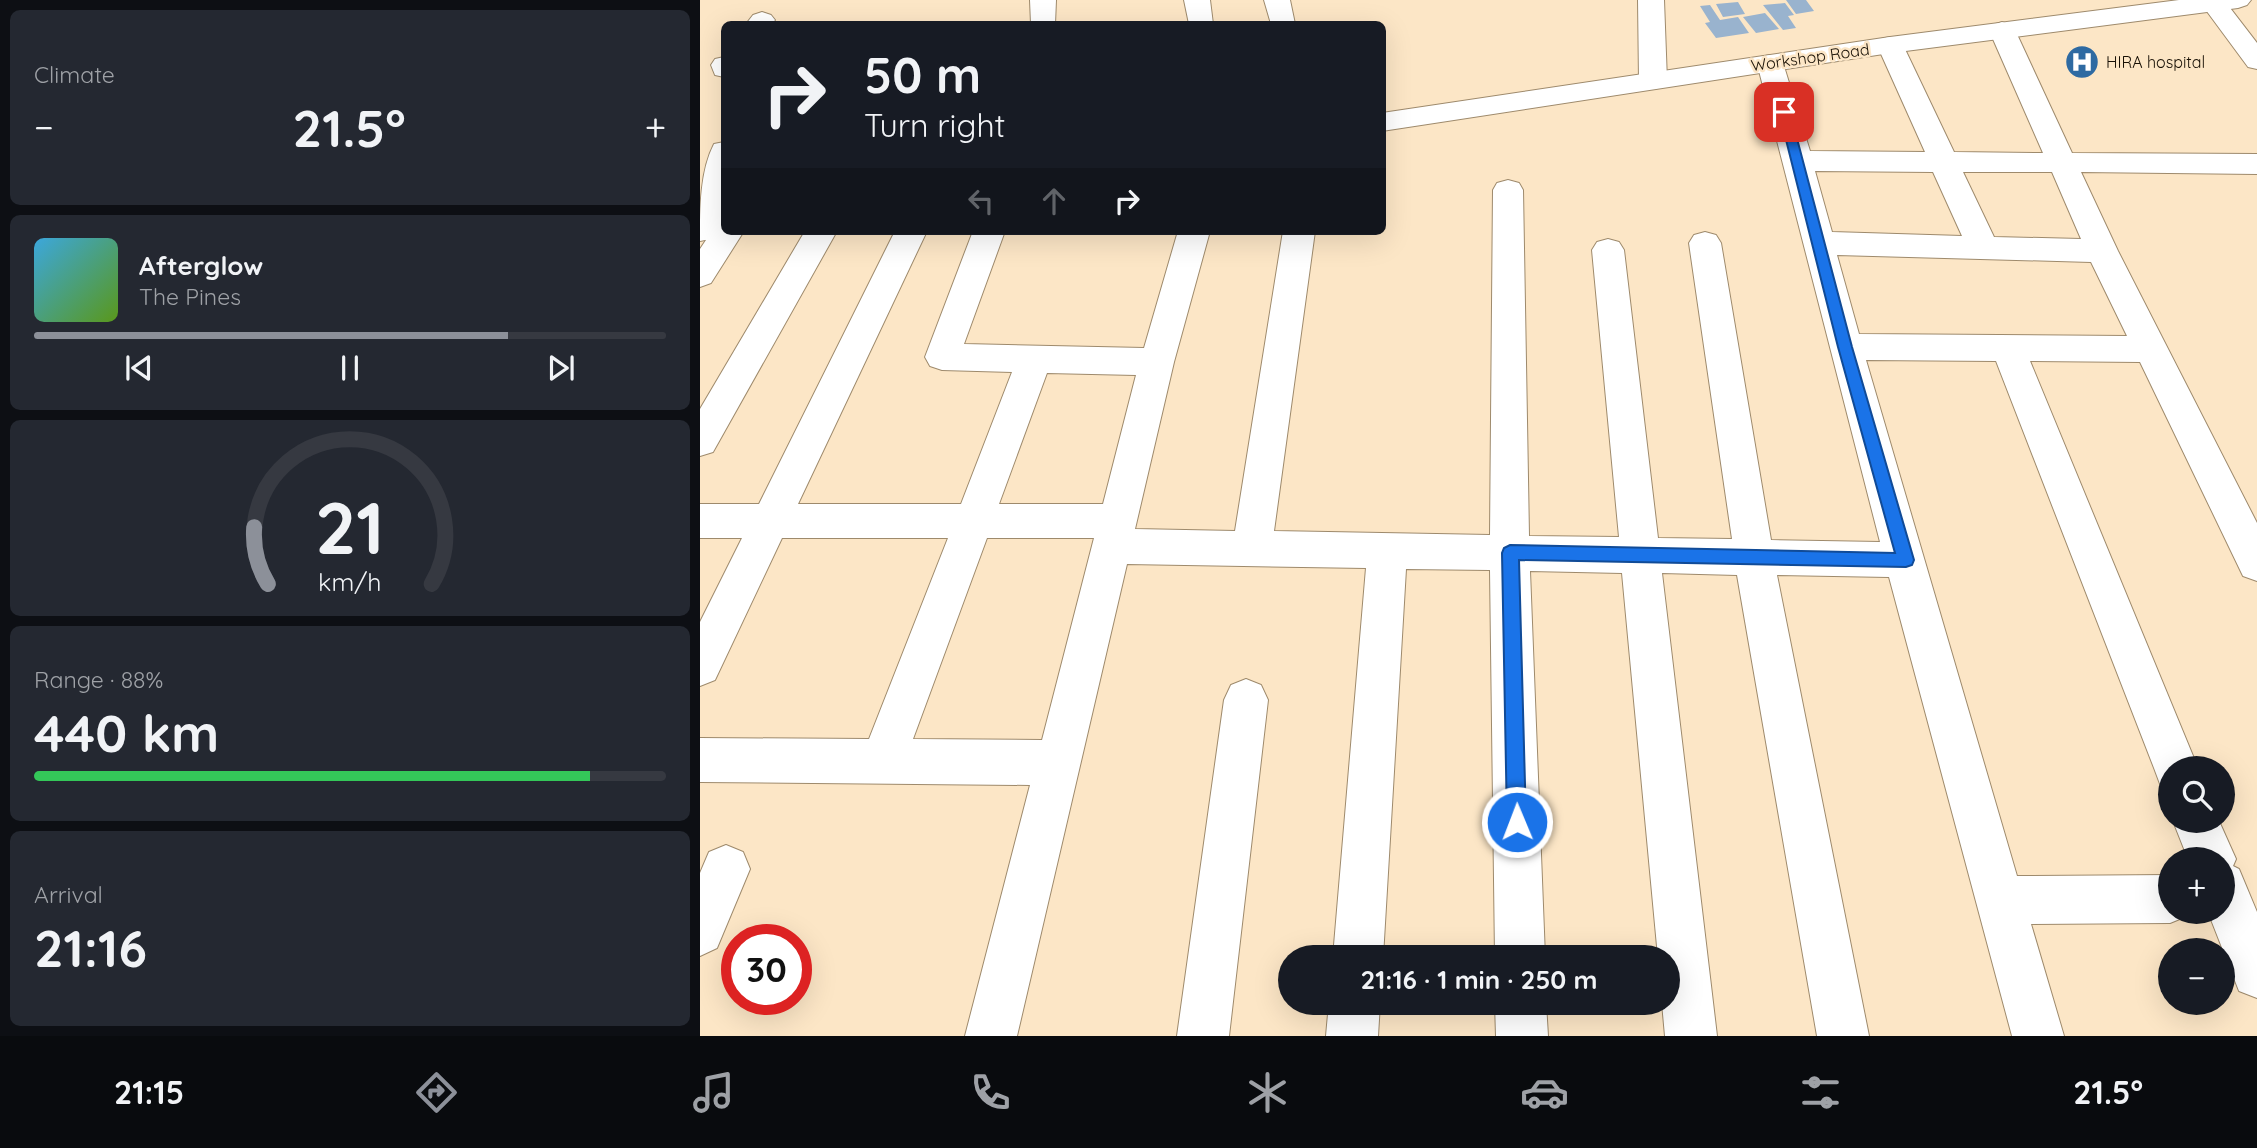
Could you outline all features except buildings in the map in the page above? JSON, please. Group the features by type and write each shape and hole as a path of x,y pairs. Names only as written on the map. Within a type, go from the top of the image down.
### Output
{"street":[{"path":"1043,0 1043,21"},
{"path":"1197,0 1200,21"},
{"path":"1277,0 1282,21"},
{"path":"1651,0 1653,81"},
{"path":"2069,0 2092,17"},
{"path":"2225,1 2257,61"},
{"name":"Workshop Road","path":"1386,121 1890,45 2225,1"},
{"path":"2002,30 2102,251 2257,563"},
{"path":"1890,45 1983,247"},
{"path":"1770,63 1845,347 2038,1036"},
{"path":"1798,161 2257,164"},
{"path":"700,275 715,229 721,177"},
{"path":"1508,190 1510,553 1520,945"},
{"path":"700,441 819,235"},
{"path":"700,666 909,235"},
{"path":"988,235 942,358 1157,362"},
{"path":"991,1036 1157,362 1194,235"},
{"path":"1252,548 1297,235"},
{"path":"1705,243 1754,557 1843,1036"},
{"path":"1818,243 2102,251"},
{"path":"1608,250 1638,555 1691,1036"},
{"path":"1845,347 2150,349"},
{"path":"2008,349 2171,756"},
{"path":"883,761 1034,360"},
{"path":"700,521 973,522 1252,548 1906,560"},
{"path":"1359,945 1387,550"},
{"path":"1203,1036 1246,700"},
{"path":"700,760 1058,763"},
{"path":"700,932 726,869"},
{"path":"2000,900 2158,899"},
{"path":"2235,920 2257,974"},
{"path":"1352,1036 1353,1015"},
{"path":"1521,1015 1522,1036"}],"place":[{"name":"HIRA hospital","path":"2082,62"}],"route":[{"path":"1517,822 1510,553 1906,560 1845,347 1784,112"}]}
